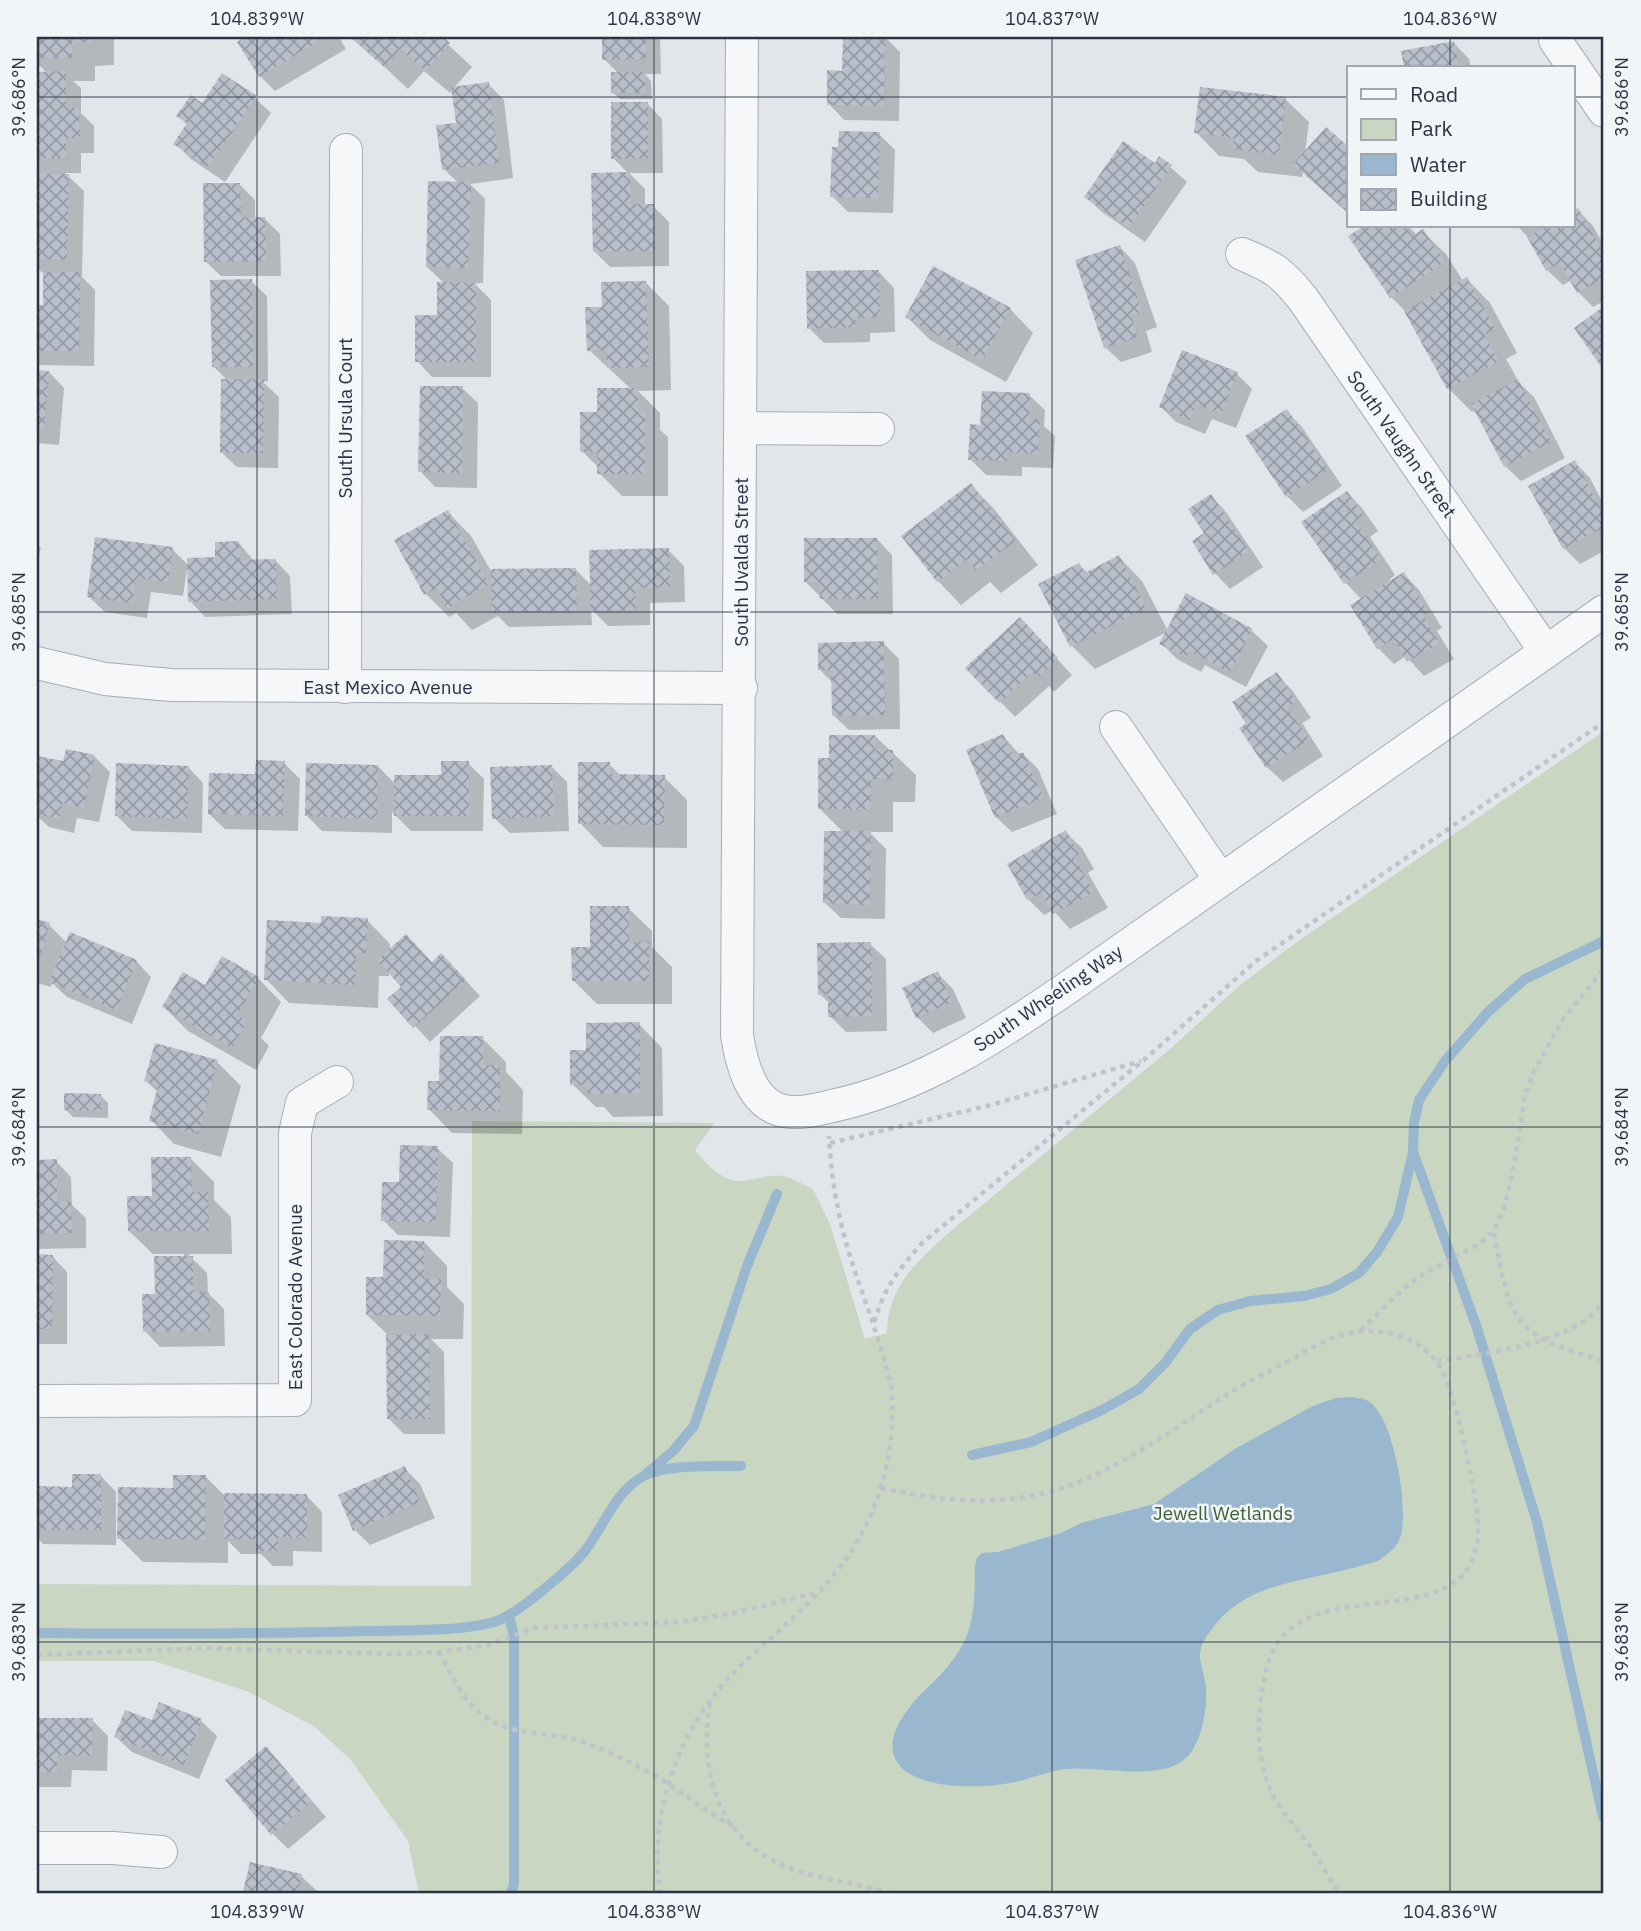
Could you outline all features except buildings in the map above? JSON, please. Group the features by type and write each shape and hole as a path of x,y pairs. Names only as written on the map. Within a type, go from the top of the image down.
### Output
{"street":[{"name":"South Uvalda Street","path":"742,37 741,688 737,1035 740,1053 752,1084"},
{"path":"1555,40 1573,66"},
{"path":"1574,68 1604,111"},
{"name":"South Ursula Court","path":"345,687 346,150"},
{"name":"South Vaughn Street","path":"1242,254 1273,267 1303,299 1546,652"},
{"path":"741,428 878,429"},
{"name":"South Wheeling Way","path":"752,1084 764,1100 778,1110 796,1112 828,1107 852,1102 901,1084 984,1044 1604,611"},
{"name":"East Mexico Avenue","path":"37,663 105,678 172,685 741,688"},
{"path":"1116,727 1220,879"},
{"name":"East Colorado Avenue","path":"37,1401 295,1400 295,1133 302,1103 337,1082"},
{"path":"37,1848 113,1847 161,1852"}],"path":[{"path":"874,1322 883,1294 922,1243 1145,1059 1256,961 1604,722"},
{"path":"1360,1331 1404,1288 1425,1273 1478,1245 1493,1232 1505,1205 1525,1095 1534,1071 1563,1019 1604,969"},
{"path":"830,1143 991,1105 1145,1059"},
{"path":"661,1894 658,1864 662,1810 669,1784 695,1724 711,1698 840,1570 870,1516 881,1488 892,1440 892,1402 887,1369 842,1229 830,1143 828,1107"},
{"path":"1493,1232 1507,1299 1522,1326 1541,1339 1604,1361"},
{"path":"1437,1361 1509,1348 1541,1339 1585,1320 1604,1302"},
{"path":"881,1488 926,1498 975,1502 1017,1499 1058,1489 1141,1451 1231,1392 1342,1334 1376,1330 1407,1338 1437,1361 1449,1391 1473,1484 1478,1532 1476,1549 1469,1566 1454,1583 1437,1593 1335,1610 1315,1615 1294,1625 1280,1639 1270,1656 1264,1682 1258,1738 1260,1758 1273,1796 1307,1841 1339,1894"},
{"path":"37,1655 204,1648 395,1654 439,1652 488,1645 534,1628 681,1622 819,1593"},
{"path":"439,1652 469,1701 485,1717 506,1727 560,1735 584,1742 669,1784 705,1811 733,1826"},
{"path":"711,1698 706,1729 708,1770 716,1796 733,1826 753,1847 774,1861 819,1876 894,1894"}],"green space":[{"name":"Jewell Wetlands","path":"1604,731 1604,1894 419,1894 408,1841 350,1759 315,1727 249,1692 154,1661 37,1661 37,1584 471,1586 472,1121 714,1123 695,1150 719,1174 741,1181 783,1176 813,1189 830,1224 865,1339 887,1333 892,1302 905,1278 923,1256 1169,1050 1239,986 1294,944"}],"water":[{"path":"1336,1398 1366,1400 1377,1410 1392,1444 1398,1465 1403,1508 1400,1538 1391,1551 1378,1561 1266,1590 1236,1605 1223,1616 1200,1650 1206,1686 1206,1706 1200,1733 1189,1755 1178,1764 1164,1769 1066,1769 1015,1782 979,1786 939,1784 916,1777 903,1769 895,1759 894,1736 914,1702 950,1664 966,1638 973,1611 975,1563 982,1553 998,1552 1061,1533 1081,1523 1154,1504 1238,1447 1313,1406"}],"waterway":[{"path":"972,1455 1031,1442 1104,1409 1139,1389 1165,1363 1190,1329 1218,1310 1250,1301 1304,1296 1331,1289 1359,1273 1377,1252 1398,1217 1413,1152 1414,1123 1419,1100 1445,1061 1488,1012 1525,979 1604,941"},
{"path":"1413,1152 1476,1325 1537,1522 1603,1817"},
{"path":"646,1474 673,1451 694,1426 747,1266 777,1194"},
{"path":"37,1633 414,1630 483,1625 517,1610 568,1569 591,1543 624,1492 642,1477 676,1468 741,1466"},
{"path":"509,1616 514,1636 514,1883 511,1894"}]}
